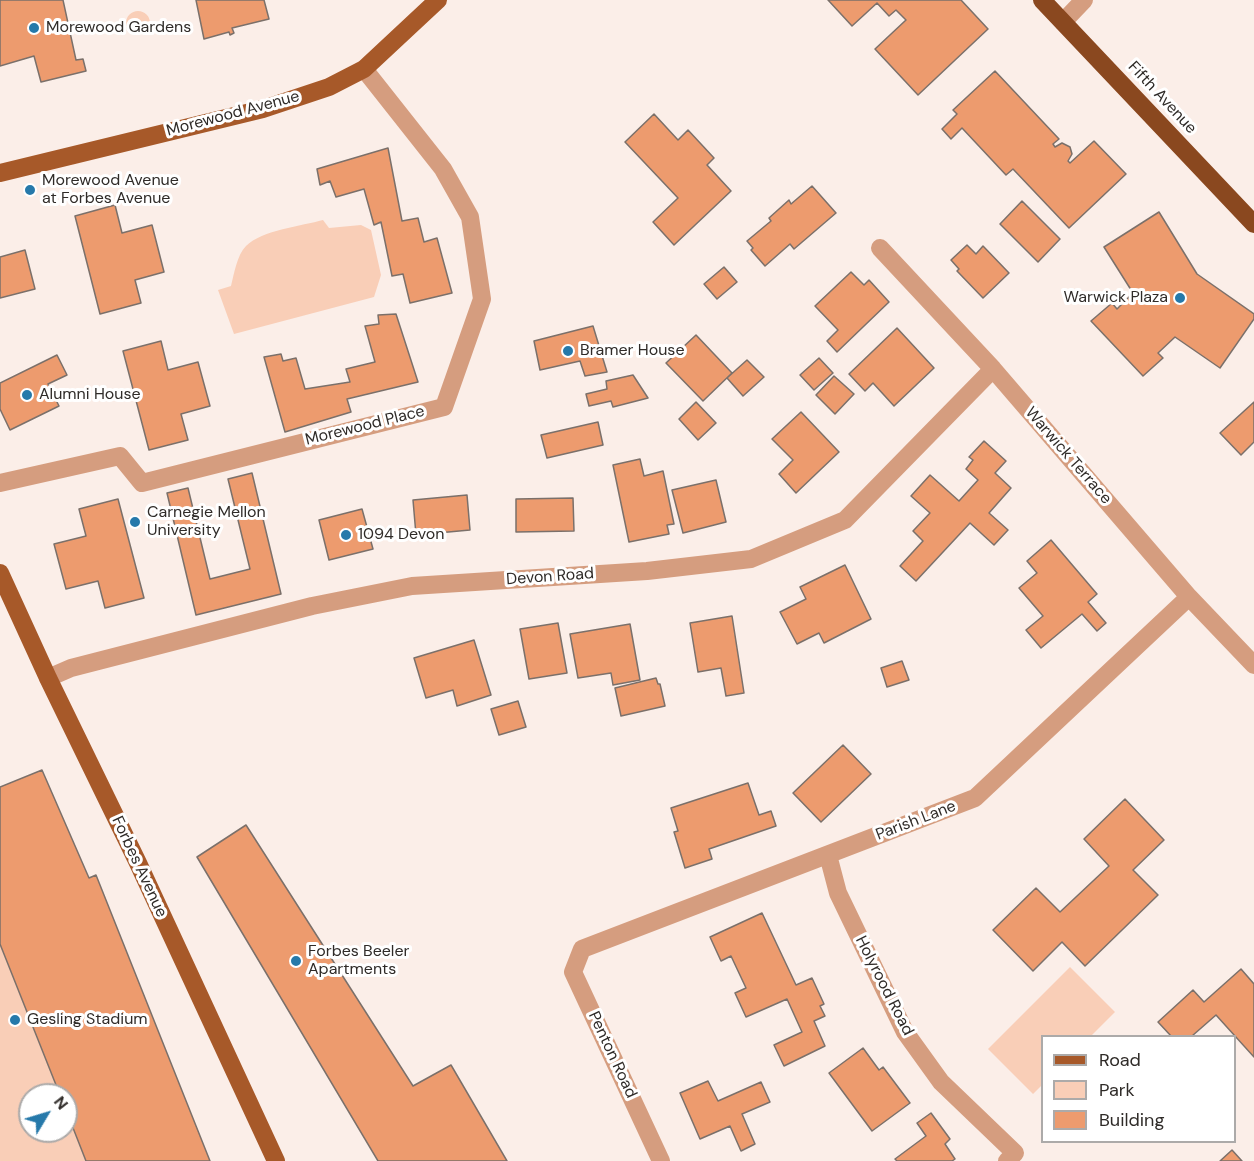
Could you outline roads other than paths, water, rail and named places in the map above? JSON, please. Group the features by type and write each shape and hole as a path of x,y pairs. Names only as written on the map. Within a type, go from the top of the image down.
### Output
{"highway":[{"name":"Fifth Avenue","path":"1042,0 1254,224"}],"main road":[{"name":"Morewood Avenue","path":"0,173 263,109 329,87 364,69 438,0"},
{"name":"Forbes Avenue","path":"0,573 48,678 138,862 276,1161"}],"street":[{"path":"1063,22 1084,0"},
{"name":"Morewood Place","path":"0,483 120,456 141,483 444,407 482,299 471,216 443,169 364,69"},
{"name":"Warwick Terrace","path":"880,248 993,369 1189,597 1254,665"},
{"name":"Devon Road","path":"48,678 71,668 301,609 412,586 647,571 751,559 845,520 993,369"},
{"name":"Parish Lane","path":"582,949 975,798 1189,597"},
{"name":"Holyrood Road","path":"828,855 838,892 905,1032 941,1082 1011,1157"},
{"name":"Penton Road","path":"582,949 573,972 661,1161"}],"place":[{"name":"Morewood Gardens","path":"34,28"},
{"name":"Morewood Avenue at Forbes Avenue","path":"30,190"},
{"name":"Warwick Plaza","path":"1180,298"},
{"name":"Bramer House","path":"568,351"},
{"name":"Alumni House","path":"27,395"},
{"name":"Carnegie Mellon University","path":"135,522"},
{"name":"1094 Devon","path":"346,535"},
{"name":"Forbes Beeler Apartments","path":"296,961"},
{"name":"Gesling Stadium","path":"15,1020"}]}
